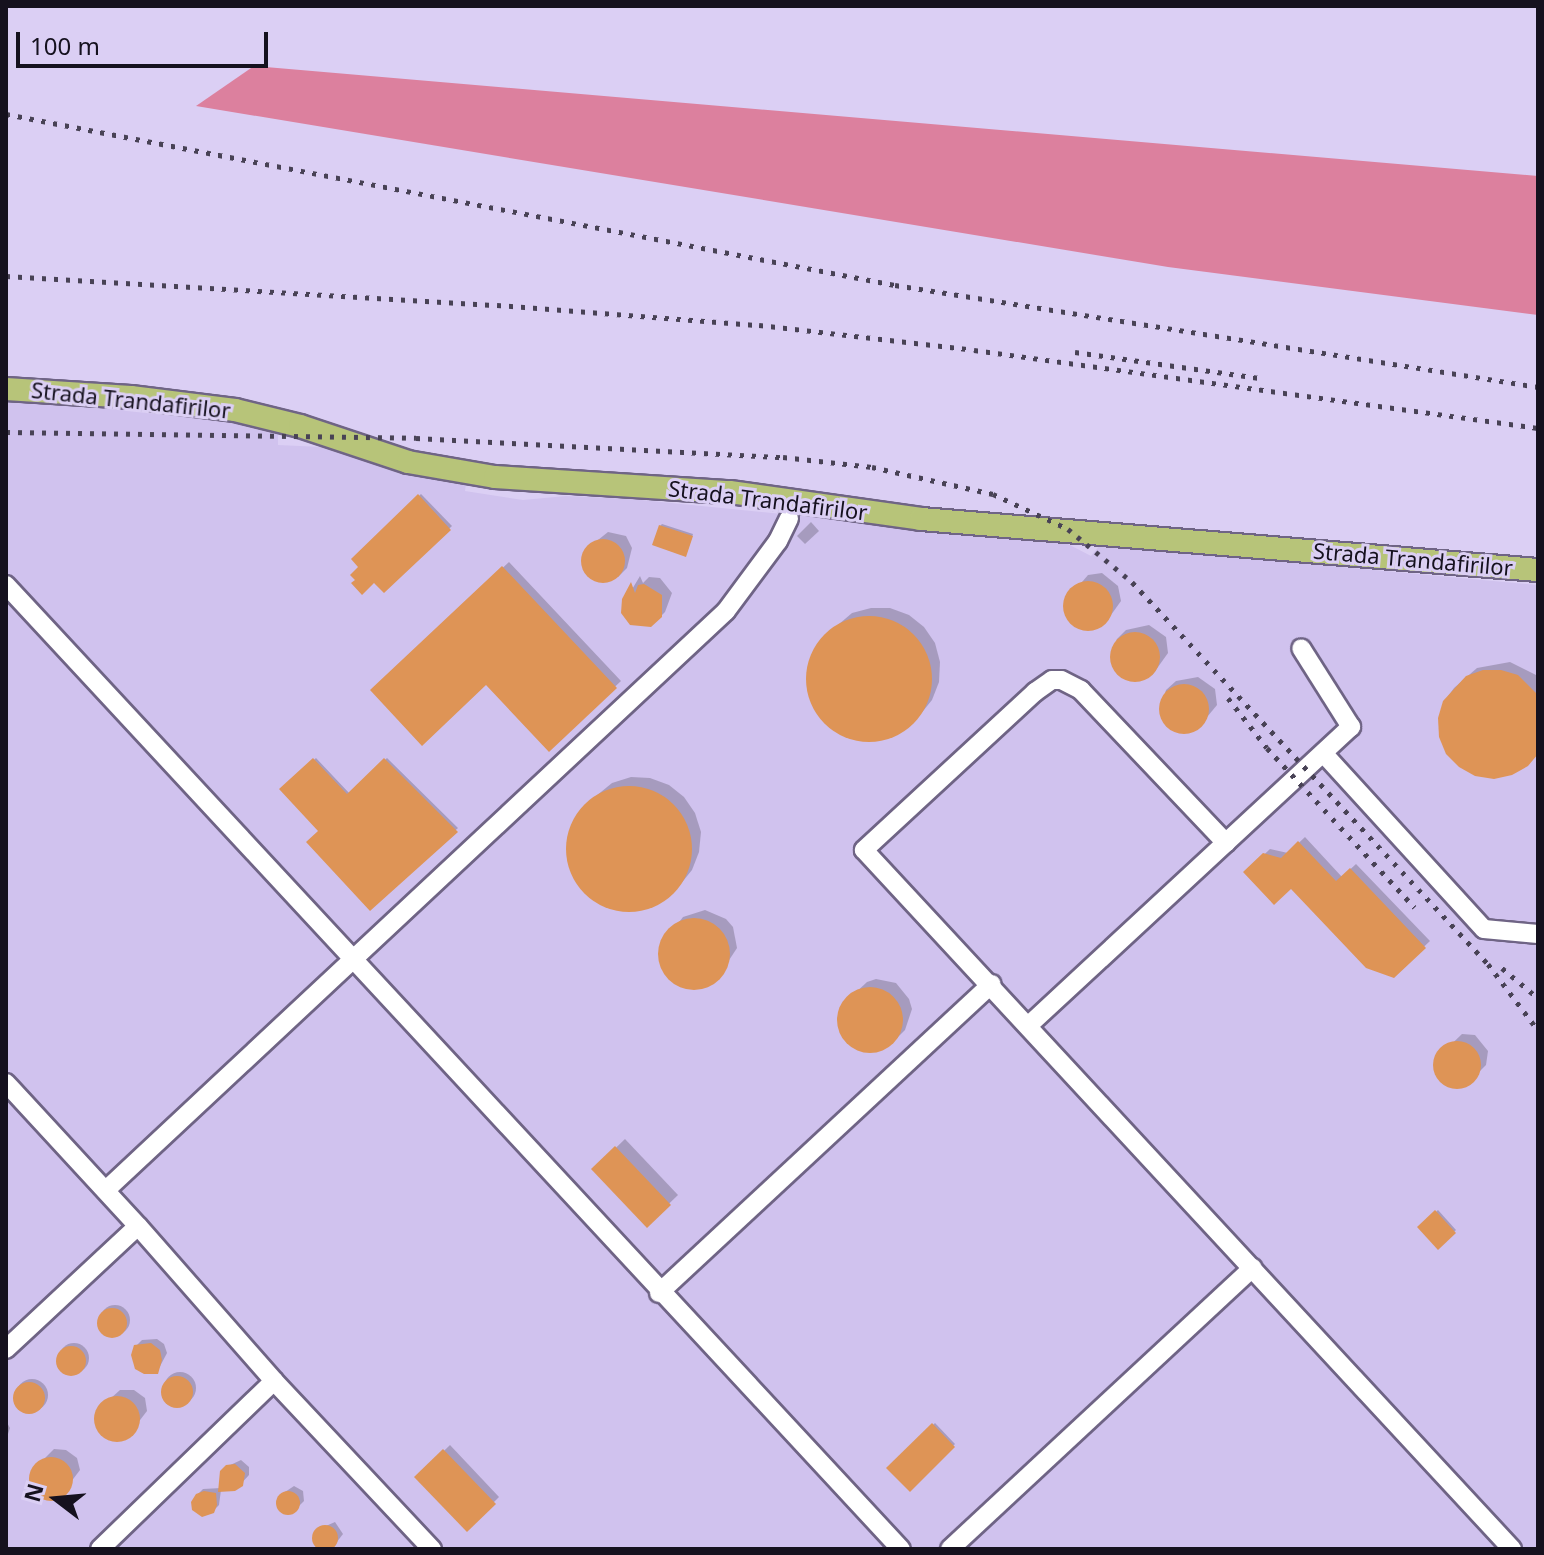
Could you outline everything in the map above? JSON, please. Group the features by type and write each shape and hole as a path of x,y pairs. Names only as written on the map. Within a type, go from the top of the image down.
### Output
{"main road":[{"name":"Strada Trandafirilor","path":"6,389 131,397 235,410 300,426 408,462 495,477 730,492 921,519 1538,570"}],"lane":[{"path":"106,1190 726,611 778,541 789,518"},
{"path":"6,585 659,1293 901,1549"},
{"path":"1029,1025 1351,727 1301,648"},
{"path":"1226,843 1081,690 1061,680 1044,685 864,850 1512,1549"},
{"path":"1324,754 1484,929 1538,934"},
{"path":"659,1293 991,984"},
{"path":"6,1083 106,1190 274,1381 432,1549"},
{"path":"6,1349 138,1226"},
{"path":"950,1549 1252,1268"},
{"path":"100,1549 274,1381"}],"shaded area":[{"path":"254,66 1538,176 1538,315 1168,267 196,106"},
{"path":"6,400 163,411 278,428 278,445 322,447 387,468 466,484 465,491 523,500 566,496 631,499 1064,542 1091,556 1100,545 1538,585 1538,1549 6,1549"}],"building":[{"path":"418,494 451,530 384,593 374,583 362,595 351,583 355,580 350,575 358,567 351,559"},
{"path":"659,525 693,536 686,557 652,545"},
{"path":"603,539 618,546 625,561 618,576 603,583 588,576 581,561 588,546"},
{"path":"502,566 617,688 549,752 486,685 422,746 370,690"},
{"path":"1088,581 1106,588 1113,606 1106,624 1088,631 1070,624 1063,606 1070,588"},
{"path":"631,582 635,593 638,585 644,584 662,595 662,617 651,627 630,625 621,613 622,599"},
{"path":"869,616 893,621 914,634 927,655 932,679 927,703 914,724 893,737 869,742 845,737 824,724 811,703 806,679 811,655 824,634 845,621"},
{"path":"1135,632 1153,639 1160,657 1153,675 1135,682 1117,675 1110,657 1117,639"},
{"path":"1483,670 1501,670 1518,675 1538,695 1538,754 1528,766 1512,775 1494,779 1475,776 1459,767 1446,754 1439,737 1438,718 1443,701 1466,676"},
{"path":"1184,684 1202,691 1209,709 1202,727 1184,734 1166,727 1159,709 1166,691"},
{"path":"313,758 347,794 384,758 458,832 370,911 306,842 318,831 279,789"},
{"path":"629,786 653,791 674,804 687,825 692,849 687,873 674,894 653,907 629,912 605,907 584,894 571,873 566,849 571,825 584,804 605,791"},
{"path":"1298,841 1336,881 1350,868 1426,948 1394,978 1366,968 1291,889 1274,905 1243,872 1263,853 1281,858"},
{"path":"694,918 714,924 724,934 730,954 724,974 714,984 694,990 674,984 664,974 658,954 664,934 674,924"},
{"path":"863,987 877,987 889,992 898,1001 903,1020 901,1033 894,1044 877,1053 863,1053 851,1048 842,1039 837,1027 837,1013 842,1001 851,992"},
{"path":"1457,1041 1474,1048 1481,1065 1474,1082 1457,1089 1440,1082 1433,1065 1440,1048"},
{"path":"615,1146 671,1205 647,1228 591,1169"},
{"path":"1435,1210 1456,1233 1438,1250 1417,1227"},
{"path":"112,1308 118,1309 126,1317 126,1329 118,1337 112,1338 106,1337 98,1329 97,1323 98,1317 106,1309"},
{"path":"151,1343 160,1350 162,1360 158,1374 144,1374 135,1369 131,1355 134,1345"},
{"path":"71,1346 77,1347 85,1355 85,1367 77,1375 71,1376 65,1375 57,1367 56,1361 57,1355 65,1347"},
{"path":"177,1376 188,1381 193,1392 188,1403 177,1408 166,1403 161,1392 166,1381"},
{"path":"29,1382 40,1387 45,1398 40,1409 29,1414 18,1409 13,1398 18,1387"},
{"path":"117,1396 133,1403 140,1419 133,1435 117,1442 101,1435 94,1419 101,1403"},
{"path":"932,1423 955,1447 910,1492 886,1468"},
{"path":"443,1449 496,1504 467,1532 414,1477"},
{"path":"51,1457 66,1464 73,1479 66,1494 51,1501 36,1494 29,1479 36,1464"},
{"path":"235,1464 245,1473 243,1486 235,1491 218,1492 220,1471 226,1465"},
{"path":"204,1491 216,1493 217,1505 214,1513 202,1517 192,1510 191,1502 196,1494"},
{"path":"288,1491 297,1494 300,1503 297,1512 288,1515 279,1512 276,1503 279,1494"},
{"path":"325,1525 334,1529 338,1538 334,1547 325,1551 316,1547 312,1538 316,1529"}],"railway":[{"path":"6,114 895,285 1538,387"},
{"path":"6,276 497,305 759,325 974,350 1538,428"},
{"path":"1075,352 1261,378"},
{"path":"6,432 416,438 783,457 872,467 993,494 1068,529 1132,582 1488,964 1538,1030"},
{"path":"1228,698 1267,748 1414,907"},
{"path":"1502,968 1538,998"}]}
